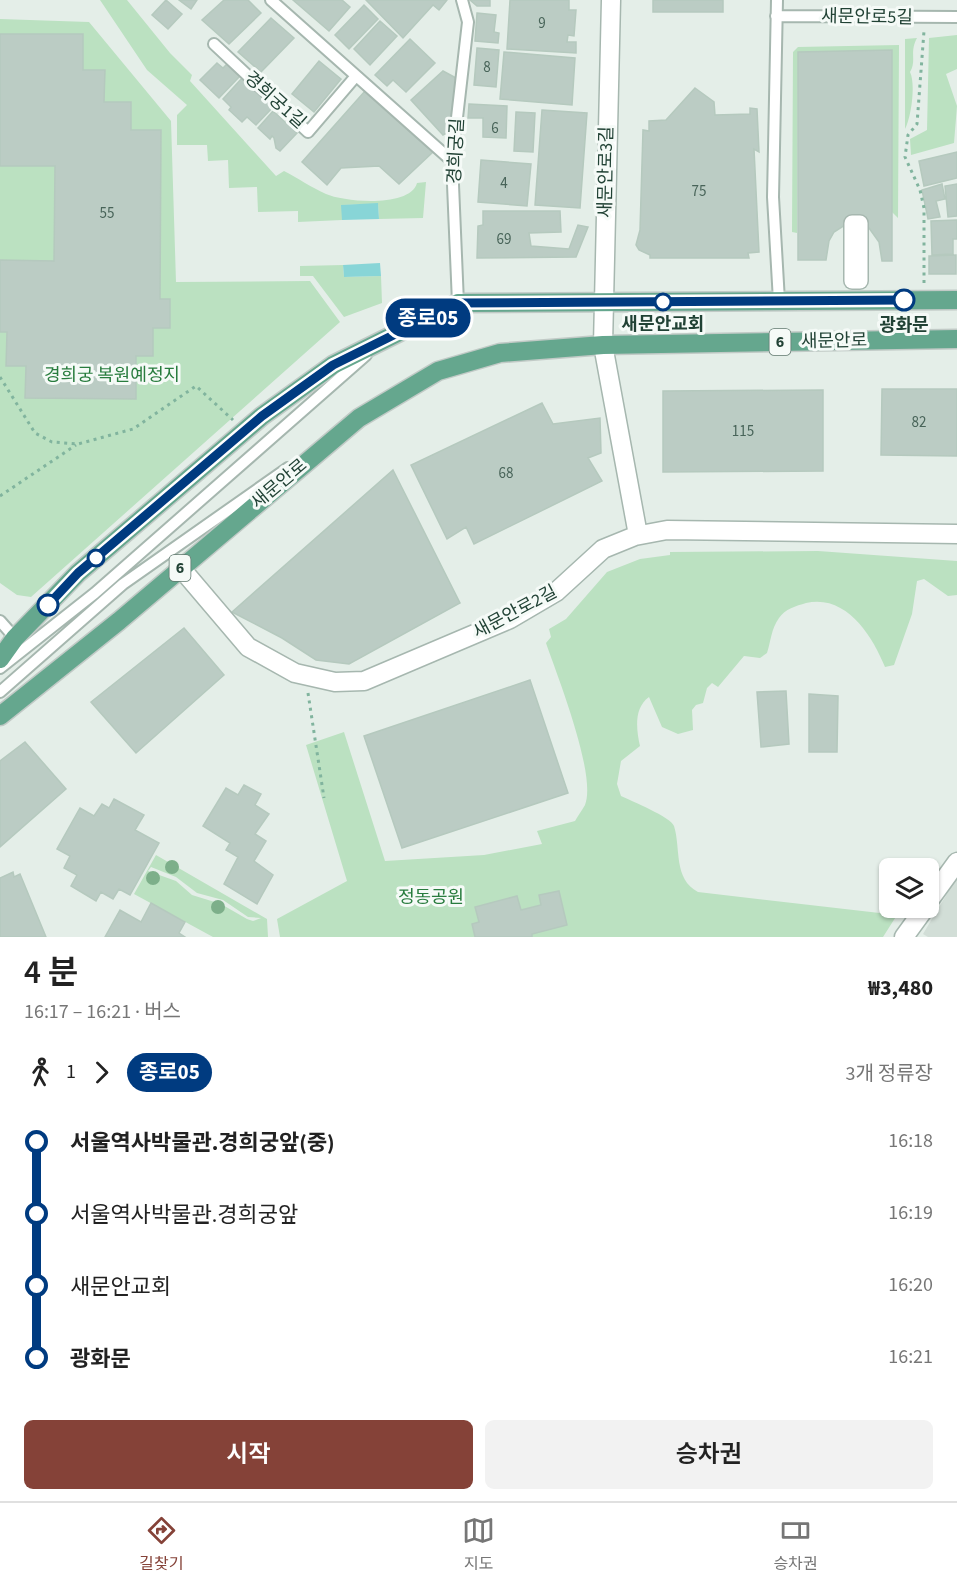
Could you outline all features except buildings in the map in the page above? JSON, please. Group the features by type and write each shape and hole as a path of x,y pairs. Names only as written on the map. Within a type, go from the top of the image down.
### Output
{"main road":[{"path":"0,659 15,638 78,573 245,431 333,365 458,303 957,300"},
{"name":"새문안로","path":"0,716 119,621 180,567 359,418 438,371 500,353 603,345 957,339"}],"street":[{"name":"새문안로3길","path":"603,345 610,0"},
{"path":"603,345 638,535"},
{"name":"새문안로2길","path":"180,567 248,647 296,673 335,682 364,681 510,618 556,592 603,549 638,535 667,530 957,534"},
{"path":"939,887 957,862"},
{"path":"904,937 918,918"}],"lane":[{"path":"271,0 452,161"},
{"name":"경희궁길","path":"458,303 452,161 468,22 462,0"},
{"path":"777,0 773,197 779,301"},
{"name":"새문안로5길","path":"776,16 957,17"},
{"name":"경희궁1길","path":"214,44 308,132 356,76"},
{"path":"0,668 95,593 382,341"},
{"path":"0,692 123,584 359,418"},
{"path":"0,621 15,638"}],"path":[{"path":"924,300 924,208 920,190 905,157 908,135 917,124 926,17"},
{"path":"0,377 35,433 52,442 78,444"},
{"path":"0,496 78,444 133,429 196,386 245,431"},
{"path":"296,673 308,692 324,798"}],"shaded area":[{"path":"957,877 957,937 928,937 923,934 933,918 939,918 939,907"}],"green space":[{"path":"100,0 127,0 170,53 192,75 190,81 276,176 284,171 326,194 361,201 390,200 412,191 417,183 426,182 423,218 379,219 378,204 342,205 342,220 298,222 298,211 258,212 257,187 229,188 228,160 208,161 207,145 177,145 177,115 187,105 147,70"},
{"name":"경희궁 복원예정지","path":"0,19 89,22 171,121 176,282 310,281 340,322 31,597 17,595 0,583"},
{"path":"957,35 957,69 946,74 957,106 954,143 911,155 910,139 927,130 929,38"},
{"path":"917,38 910,72 913,84 912,101 905,129 905,39"},
{"path":"899,45 898,218 891,211 798,53 797,233 792,232 793,52 798,47"},
{"path":"343,265 344,277 381,276 382,303 344,317 313,276 300,276 300,266"},
{"name":"정동공원","path":"818,551 957,561 957,595 948,596 924,579 917,581 912,614 894,665 885,667 865,630 845,611 820,602 806,603 781,615 774,626 767,653 760,658 744,656 718,687 712,683 707,688 703,703 696,705 692,710 693,730 678,734 662,727 649,697 641,707 637,719 640,746 621,761 617,784 621,796 671,822 676,835 681,871 690,886 698,892 879,913 879,918 895,918 883,937 280,937 277,919 347,881 306,745 344,732 385,861 484,855 542,844 537,831 575,821 585,805 586,772 574,725 546,643 551,637 549,629 566,619 607,572 640,559 670,555 670,552"},
{"path":"156,855 267,919 268,937 213,937 134,894","holes":["151,867 176,877 197,893 223,900 248,917 261,918 253,921 247,919 221,904 192,895 176,881 148,871"]}],"water":[{"path":"378,203 379,219 342,220 341,205"},
{"path":"380,263 381,276 344,277 343,265"}],"bus line":[{"name":"종로05","path":"48,605 78,573 262,416 333,365 458,303 904,300"}],"place":[{"name":"광화문","path":"904,300"},
{"name":"새문안교회","path":"663,302"}]}
